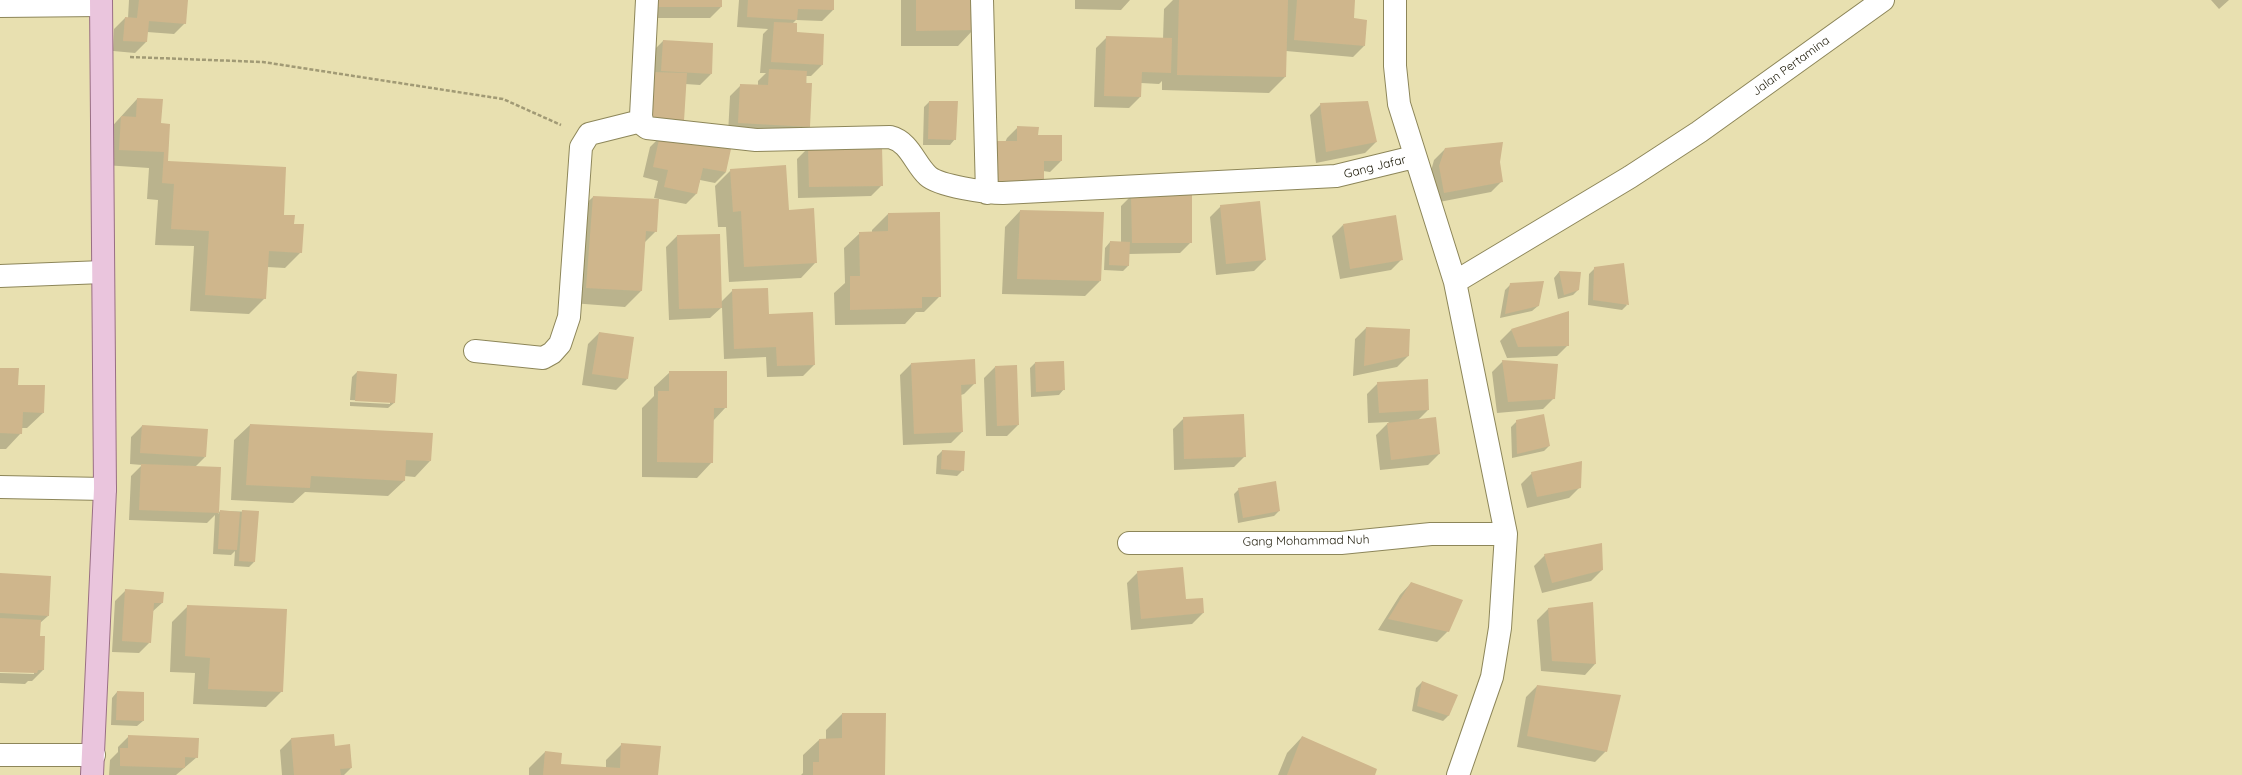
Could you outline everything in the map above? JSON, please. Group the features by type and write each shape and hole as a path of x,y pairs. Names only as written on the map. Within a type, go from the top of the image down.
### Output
{"main road":[{"path":"93,765 105,489 101,3"}],"street":[{"path":"475,351 543,358 552,353 560,344 569,317 581,147 586,136 642,121 647,0"},
{"path":"982,0 987,192"},
{"path":"1395,0 1395,66 1399,104 1414,157 1455,282 1506,534 1500,628 1492,677 1458,775"},
{"name":"Jalan Pertamina","path":"1455,282 1630,176 1699,132 1883,0"},
{"path":"0,6 101,3"},
{"name":"Gang Jafar","path":"642,121 648,128 756,140 890,137 899,139 905,144 917,163 934,181 1003,194 1336,176 1414,157"},
{"path":"0,276 103,272"},
{"path":"0,487 105,489"},
{"name":"Gang Mohammad Nuh","path":"1129,543 1341,543 1431,534 1506,534"},
{"path":"0,755 93,765"}],"path":[{"path":"102,56 263,62 502,99 586,136"}],"building":[{"path":"139,0 188,0 186,24 149,21 147,42 123,41 125,17 137,18"},
{"path":"652,0 722,0 722,7 652,7"},
{"path":"748,0 834,0 834,10 798,9 797,20 747,17"},
{"path":"916,0 974,0 974,30 916,31"},
{"path":"1179,0 1288,0 1286,77 1177,75"},
{"path":"1297,0 1355,0 1354,18 1367,20 1365,46 1294,40"},
{"path":"774,22 797,23 797,32 824,34 823,65 771,62"},
{"path":"1106,36 1172,38 1171,73 1142,72 1141,97 1104,96"},
{"path":"663,40 713,43 712,74 661,71"},
{"path":"769,69 807,71 806,83 812,83 810,127 738,123 740,84 768,85"},
{"path":"652,72 687,73 684,121 649,119"},
{"path":"137,98 163,99 161,123 170,124 168,161 286,167 284,215 295,215 294,224 304,224 302,253 269,251 266,299 205,295 209,231 171,229 174,184 162,183 164,152 119,150 121,116 136,117"},
{"path":"929,101 958,101 956,140 928,139"},
{"path":"1368,101 1377,142 1326,152 1320,103"},
{"path":"1017,126 1039,127 1038,135 1062,135 1062,161 1044,161 1044,181 994,181 994,141 1017,141"},
{"path":"660,135 731,149 726,172 703,168 697,194 664,187 668,170 653,167"},
{"path":"1503,142 1500,162 1503,182 1444,193 1439,166 1445,148"},
{"path":"882,146 883,186 809,187 808,147"},
{"path":"786,165 789,210 814,208 817,263 744,267 741,211 733,212 730,169"},
{"path":"1192,193 1192,243 1132,243 1131,194"},
{"path":"593,196 659,199 657,232 646,231 642,291 586,288"},
{"path":"1260,201 1266,260 1226,264 1220,205"},
{"path":"1020,210 1104,212 1101,281 1017,279"},
{"path":"940,212 941,297 922,297 922,308 850,310 850,276 860,276 859,232 888,231 888,213"},
{"path":"1396,215 1403,260 1350,269 1343,224"},
{"path":"720,234 722,308 679,309 677,235"},
{"path":"1110,241 1130,242 1129,266 1109,265"},
{"path":"1624,263 1629,305 1593,300 1594,267"},
{"path":"1559,271 1581,272 1579,290 1564,295"},
{"path":"1544,281 1539,306 1505,314 1510,283"},
{"path":"768,288 769,314 813,312 815,365 777,366 776,347 734,349 732,289"},
{"path":"1569,311 1569,346 1518,347 1511,329"},
{"path":"1366,327 1410,329 1409,356 1364,366"},
{"path":"599,332 634,337 628,379 592,374"},
{"path":"975,359 976,384 961,385 963,432 914,434 911,363"},
{"path":"1502,360 1558,364 1555,399 1508,402"},
{"path":"1064,361 1065,390 1036,392 1035,362"},
{"path":"1017,365 1019,425 997,426 995,366"},
{"path":"0,368 19,368 18,385 45,385 44,413 23,412 22,434 0,433"},
{"path":"357,371 397,374 395,403 355,401"},
{"path":"669,371 727,371 727,408 714,408 713,463 657,462 658,391 669,391"},
{"path":"1428,379 1429,410 1379,413 1377,382"},
{"path":"1244,414 1246,457 1184,459 1183,417"},
{"path":"1544,414 1550,446 1517,454 1516,420"},
{"path":"1436,417 1440,454 1391,460 1387,423"},
{"path":"250,424 433,433 431,461 406,460 405,481 311,476 310,488 246,485"},
{"path":"142,425 208,429 206,457 140,453"},
{"path":"942,450 965,451 964,471 941,469"},
{"path":"1582,461 1581,488 1537,497 1531,472"},
{"path":"141,464 221,467 219,513 139,510"},
{"path":"1276,481 1280,511 1243,518 1238,488"},
{"path":"220,510 240,512 237,550 218,549"},
{"path":"242,510 259,511 255,562 239,561"},
{"path":"1602,543 1603,570 1552,583 1544,554"},
{"path":"1183,567 1186,599 1203,598 1204,613 1141,619 1137,571"},
{"path":"0,573 51,576 49,616 0,613"},
{"path":"1411,582 1463,600 1449,632 1388,619"},
{"path":"125,589 164,592 163,603 154,603 151,643 122,641"},
{"path":"1593,602 1596,664 1552,661 1548,608"},
{"path":"187,605 287,609 283,692 208,689 210,658 185,656"},
{"path":"0,618 41,620 40,636 45,636 44,670 38,670 37,673 0,672"},
{"path":"1422,681 1458,695 1449,716 1417,706"},
{"path":"1537,685 1621,695 1607,752 1527,736"},
{"path":"117,691 144,692 144,721 116,720"},
{"path":"842,713 886,713 885,775 813,775 813,762 819,762 819,739 842,738"},
{"path":"334,734 335,746 350,744 352,768 340,769 341,775 294,775 291,738"},
{"path":"128,735 199,738 198,758 185,757 185,768 120,766 120,748 128,748"},
{"path":"1302,736 1377,769 1375,775 1287,775"},
{"path":"621,743 661,746 658,775 543,775 545,751 562,753 561,764 620,768"}]}
